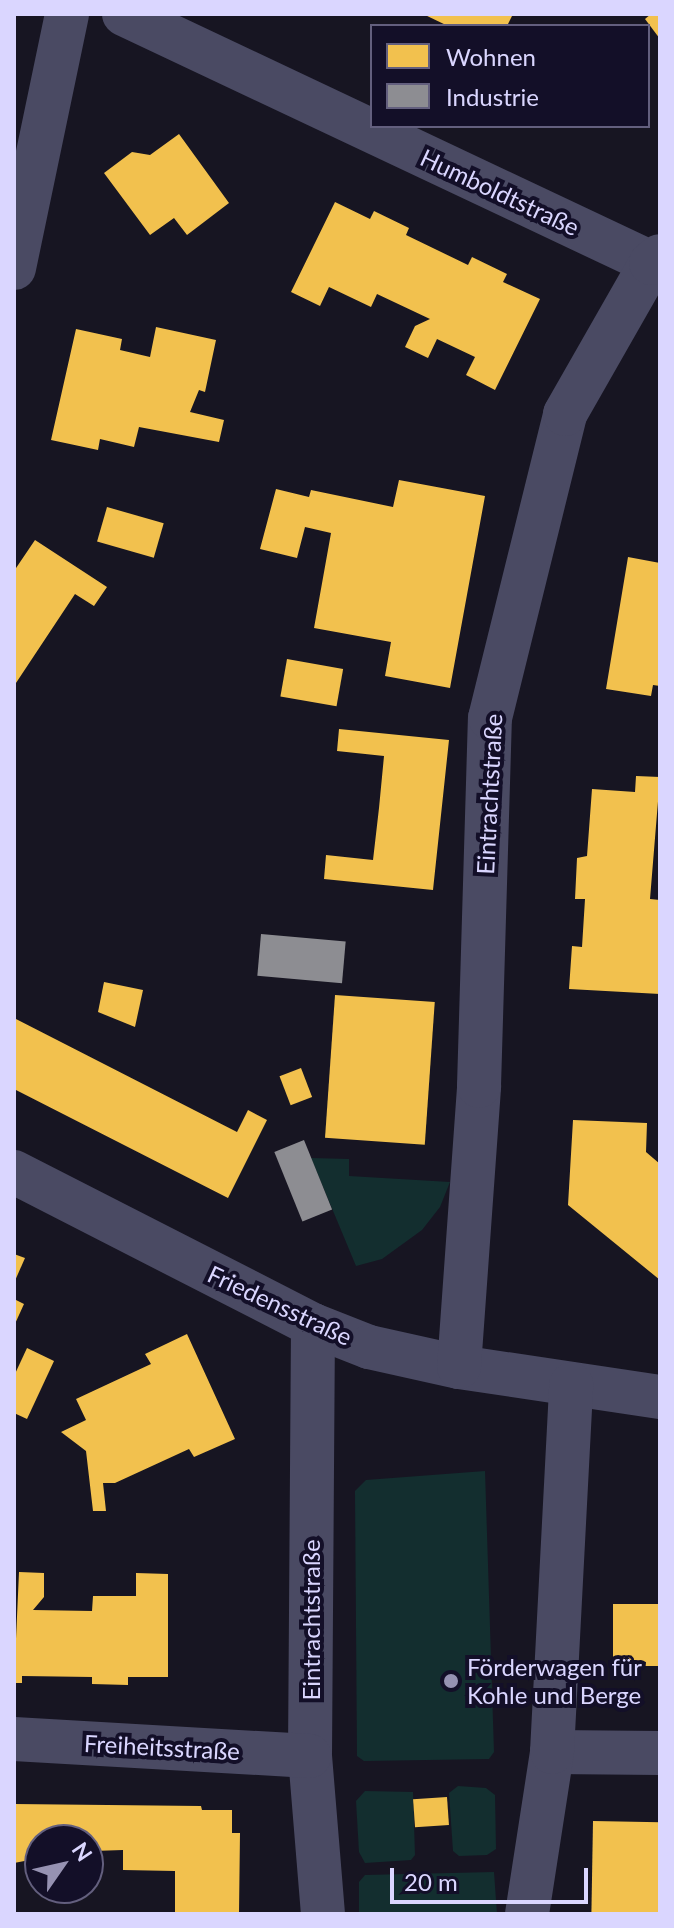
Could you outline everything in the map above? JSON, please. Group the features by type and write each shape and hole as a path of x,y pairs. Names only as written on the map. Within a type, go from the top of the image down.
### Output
{"street":[{"path":"14,268 67,14"},
{"name":"Humboldtstraße","path":"124,14 657,262"},
{"name":"Eintrachtstraße","path":"459,1367 479,1086 490,718 565,414 657,262"},
{"name":"Friedensstraße","path":"14,1172 313,1325 369,1347 459,1367 660,1397"},
{"name":"Eintrachtstraße","path":"313,1325 310,1756 323,1914"},
{"path":"527,1914 552,1752 571,1384"},
{"name":"Freiheitsstraße","path":"14,1739 310,1756"},
{"path":"552,1752 660,1753"}],"green space":[{"path":"311,1158 349,1159 349,1176 450,1182 440,1207 422,1230 382,1259 356,1266"},
{"path":"485,1471 494,1752 489,1759 364,1761 357,1756 355,1491 366,1480"},
{"path":"458,1786 486,1788 495,1795 496,1849 487,1855 459,1856 453,1851 449,1793"},
{"path":"365,1791 413,1792 415,1855 411,1860 365,1863 359,1852 356,1801"},
{"path":"494,1872 497,1914 359,1914 359,1882 365,1875"}],"building: Wohnen":[{"path":"423,14 513,14 508,24 444,24"},
{"path":"651,14 660,14 660,39 650,24 645,19"},
{"path":"179,134 229,203 187,235 174,218 150,235 104,173 132,152 150,155"},
{"path":"335,202 370,219 374,211 409,228 406,235 468,265 472,257 507,274 503,282 540,299 495,390 466,375 475,357 437,339 428,358 405,347 415,326 430,319 377,294 371,307 329,287 320,306 291,292"},
{"path":"156,327 216,340 205,392 199,390 190,412 224,420 219,442 139,427 134,447 100,439 98,450 51,440 76,329 122,339 120,350 150,357"},
{"path":"399,480 485,496 450,688 385,676 391,642 314,628 331,533 305,527 297,558 260,549 276,489 309,497 311,490 393,507"},
{"path":"107,507 164,523 154,558 97,542"},
{"path":"35,540 107,587 94,606 75,594 14,686 14,571"},
{"path":"628,557 660,563 660,686 653,685 651,696 606,689"},
{"path":"287,659 343,669 337,706 280,696"},
{"path":"339,729 449,740 433,890 324,879 326,855 373,860 379,808 384,756 337,751"},
{"path":"636,776 660,777 650,899 660,900 660,994 569,989 572,946 582,947 585,899 575,899 577,858 587,856 592,789 635,792"},
{"path":"104,982 143,990 135,1027 98,1012"},
{"path":"335,995 435,1002 425,1145 325,1138"},
{"path":"14,1018 237,1132 248,1110 267,1120 228,1198 14,1089"},
{"path":"301,1068 312,1097 291,1105 280,1076"},
{"path":"573,1120 647,1123 646,1152 660,1164 660,1280 568,1205"},
{"path":"14,1254 25,1258 14,1283"},
{"path":"14,1299 24,1304 14,1326"},
{"path":"187,1334 235,1439 194,1457 189,1449 115,1483 103,1483 106,1511 93,1511 86,1451 61,1432 86,1420 76,1399 151,1364 145,1354"},
{"path":"27,1348 54,1361 27,1419 14,1413 14,1376"},
{"path":"19,1572 44,1573 44,1597 33,1610 92,1611 93,1596 136,1596 136,1573 168,1574 168,1677 128,1677 128,1685 92,1684 92,1677 22,1676 22,1683 14,1683"},
{"path":"613,1604 660,1604 660,1666 613,1666"},
{"path":"447,1797 449,1825 415,1827 413,1799"},
{"path":"14,1804 201,1806 202,1810 232,1810 232,1833 240,1833 239,1914 175,1914 175,1871 123,1870 123,1850 104,1851 104,1824 24,1824 24,1861 14,1863"},
{"path":"593,1821 660,1822 658,1914 591,1914"}],"building: Industrie":[{"path":"261,934 346,941 342,983 257,976"},
{"path":"304,1140 332,1210 302,1222 274,1152"}],"place":[{"name":"Förderwagen für Kohle und Berge","path":"451,1681"}]}
